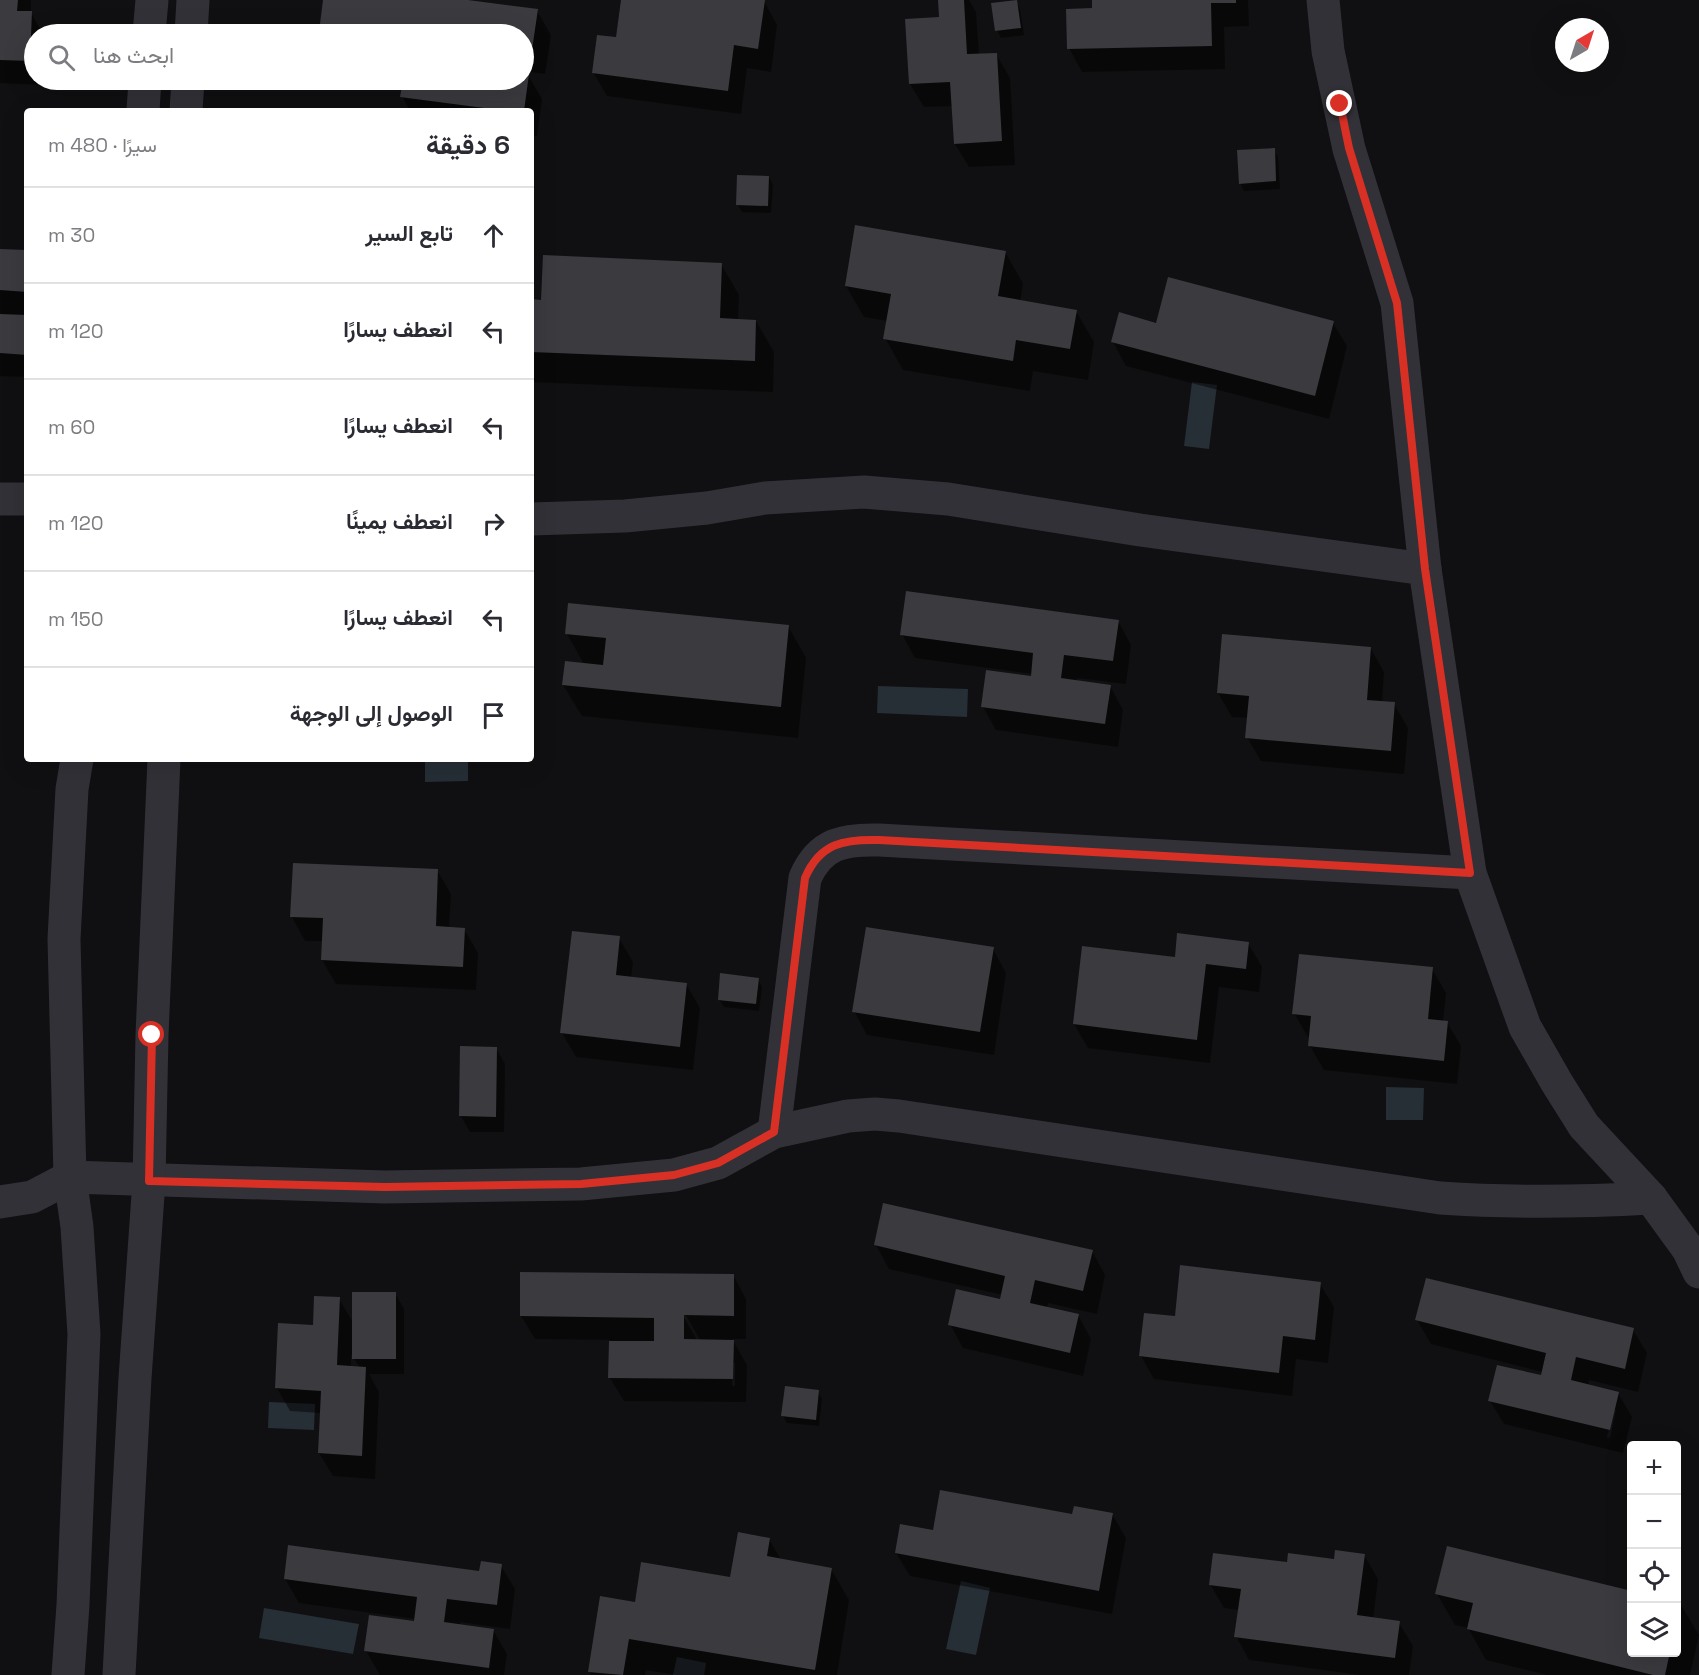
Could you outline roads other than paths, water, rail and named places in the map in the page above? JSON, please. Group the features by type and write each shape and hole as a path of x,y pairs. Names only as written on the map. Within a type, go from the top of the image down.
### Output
{"street":[{"path":"150,24 152,0"},
{"path":"192,24 193,0"},
{"path":"1323,0 1328,51 1349,148 1397,303 1425,569 1470,873 1526,1027 1557,1083 1584,1126 1651,1198 1688,1249 1699,1272"},
{"path":"143,108 145,90"},
{"path":"186,108 187,90"},
{"path":"534,519 625,516 707,508 765,498 864,492 948,499 1140,530 1425,569"},
{"path":"0,499 24,499"},
{"path":"68,1675 84,1334 77,1227 70,1177 64,939 72,789 76,762"},
{"path":"119,1675 135,1378 149,1181 152,1035 164,762"},
{"path":"774,1132 805,878 810,865 839,842 860,839 1470,873"},
{"path":"0,1202 32,1197 70,1177 385,1187 581,1184 674,1175 718,1163 774,1132 848,1116 875,1114 1440,1198 1540,1203 1651,1198"}]}
